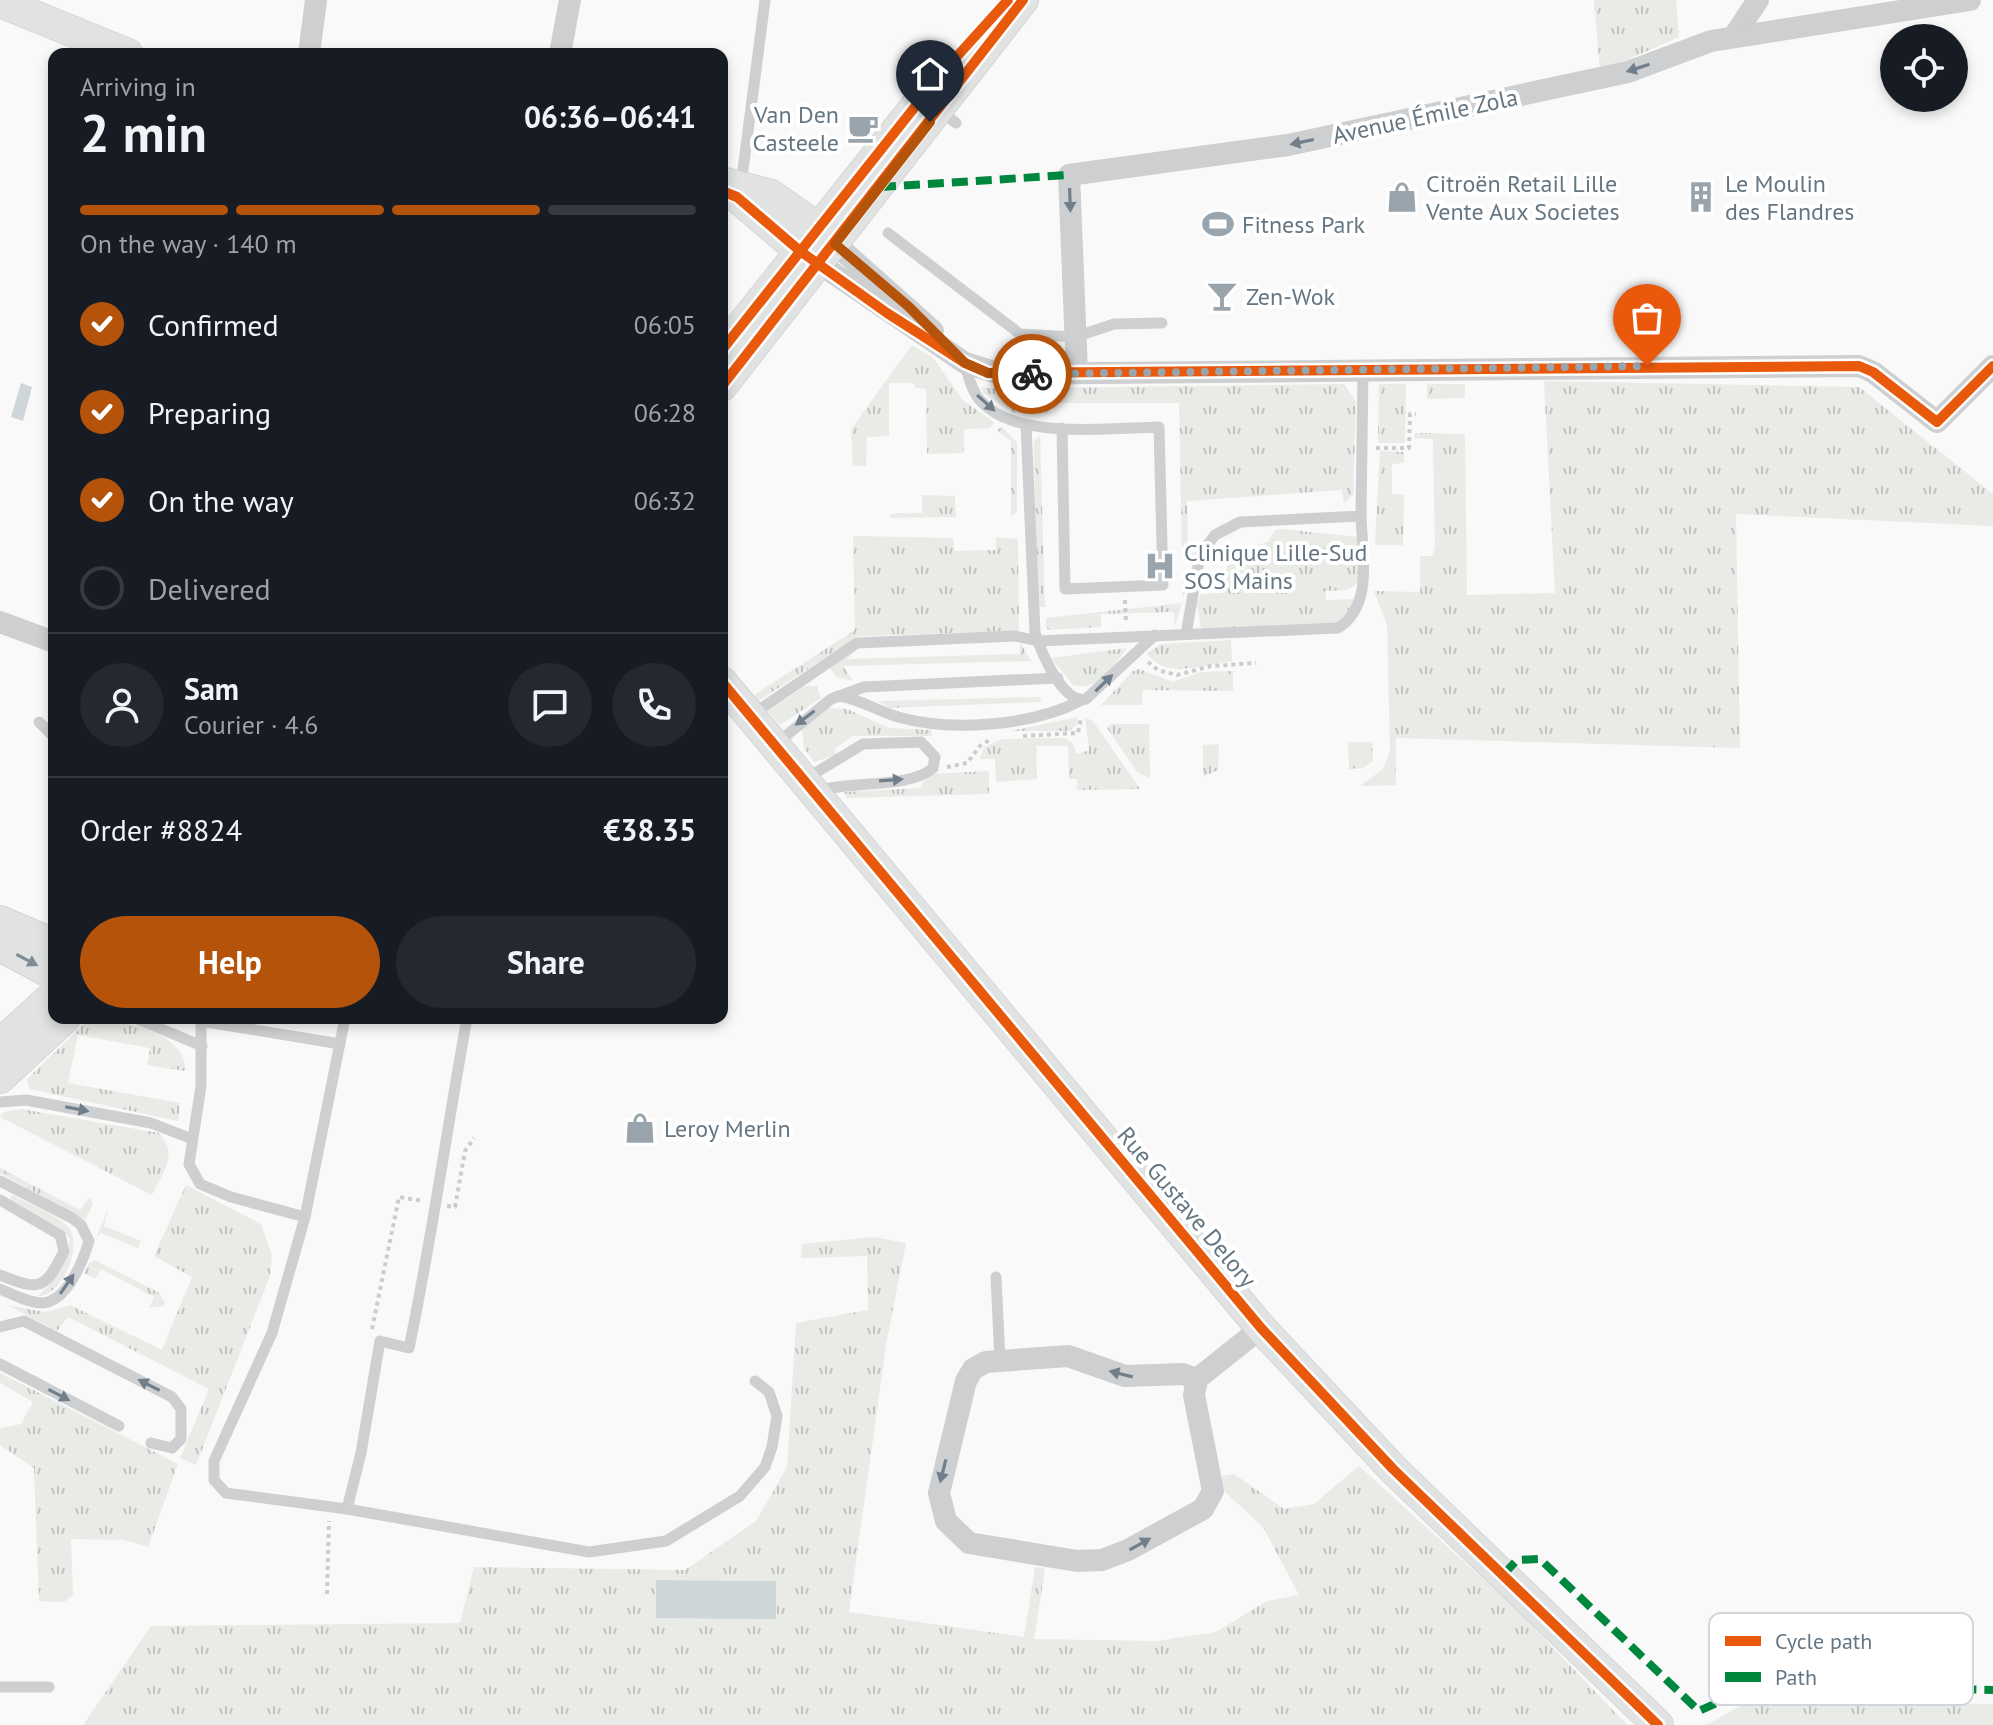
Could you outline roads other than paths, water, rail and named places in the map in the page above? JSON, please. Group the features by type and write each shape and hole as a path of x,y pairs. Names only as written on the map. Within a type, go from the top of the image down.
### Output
{"street":[{"path":"310,48 316,0"},
{"path":"561,48 570,0"},
{"path":"728,377 822,239 941,74 1008,0"},
{"path":"728,343 822,239 880,187 948,116 1023,0"},
{"path":"1734,36 1758,0"},
{"path":"1857,0 1878,14"},
{"name":"Avenue Émile Zola","path":"1077,372 1069,175 1288,145 1628,72 1711,41 1734,36 1970,0"},
{"path":"0,2 113,48"},
{"path":"728,186 786,203 822,239 908,306 965,363 1001,374 1859,366 1873,372 1937,422 1993,366"},
{"path":"728,186 737,197 822,239"},
{"path":"0,622 48,640"},
{"name":"Rue Gustave Delory","path":"728,689 1261,1328 1393,1469 1658,1725"},
{"path":"0,921 48,941"},
{"path":"0,946 48,972"},
{"path":"0,1044 48,1000"},
{"path":"0,1078 58,1024"},
{"path":"1197,1379 1183,1374 1125,1376 1068,1356 1000,1361 977,1366 966,1381 940,1484 942,1513 954,1532 969,1543 1077,1561 1102,1560 1128,1550 1203,1509 1211,1500 1213,1491 1194,1395 1197,1379 1261,1328"}],"lane":[{"path":"728,186 765,0"},
{"path":"888,233 1020,334 1075,337 1114,324 1162,323"},
{"path":"965,363 978,398 1003,416 1026,425 1062,428 1159,427 1163,585 1065,589 1062,428"},
{"path":"750,716 857,643 1015,636 1038,641 1325,630 1350,621 1362,598 1363,369"},
{"path":"1026,425 1038,641 1045,664 1080,701"},
{"path":"1186,634 1200,555 1215,535 1240,522 1361,516"},
{"path":"839,696 926,724 1016,722 1046,716 1094,693 1155,635"},
{"path":"775,746 802,720 839,696 864,687 1058,678"},
{"path":"39,722 48,731"},
{"path":"921,742 935,757 933,768 917,779 809,786 863,744 921,742"},
{"path":"149,1024 202,1046"},
{"path":"197,1024 202,1046 201,1086 189,1164 200,1184 231,1197 305,1217"},
{"path":"220,1024 340,1044"},
{"path":"344,1024 305,1217 272,1333 214,1461 214,1480 226,1493 347,1509 589,1552 666,1541 740,1496 765,1467 777,1416 769,1392 755,1381"},
{"path":"347,1509 361,1453 380,1341 409,1348 434,1228 437,1179 466,1024"},
{"path":"0,1102 26,1100 151,1123 192,1139"},
{"path":"0,1181 72,1218 81,1225 89,1241 73,1276 53,1300 27,1300 0,1289"},
{"path":"0,1200 60,1235 64,1251 51,1279 45,1283 30,1285 0,1275"},
{"path":"996,1277 1000,1361"},
{"path":"0,1327 24,1321 172,1397 181,1409 181,1439 172,1448 151,1443"},
{"path":"0,1364 119,1426"},
{"path":"0,1687 49,1687"}],"place":[{"name":"Van Den Casteele","path":"863,128"},
{"name":"Citroën Retail Lille Vente Aux Societes","path":"1402,197"},
{"name":"Le Moulin des Flandres","path":"1701,197"},
{"name":"Fitness Park","path":"1218,224"},
{"name":"Zen-Wok","path":"1222,296"},
{"name":"Clinique Lille-Sud SOS Mains","path":"1160,566"},
{"name":"Leroy Merlin","path":"640,1128"}]}
